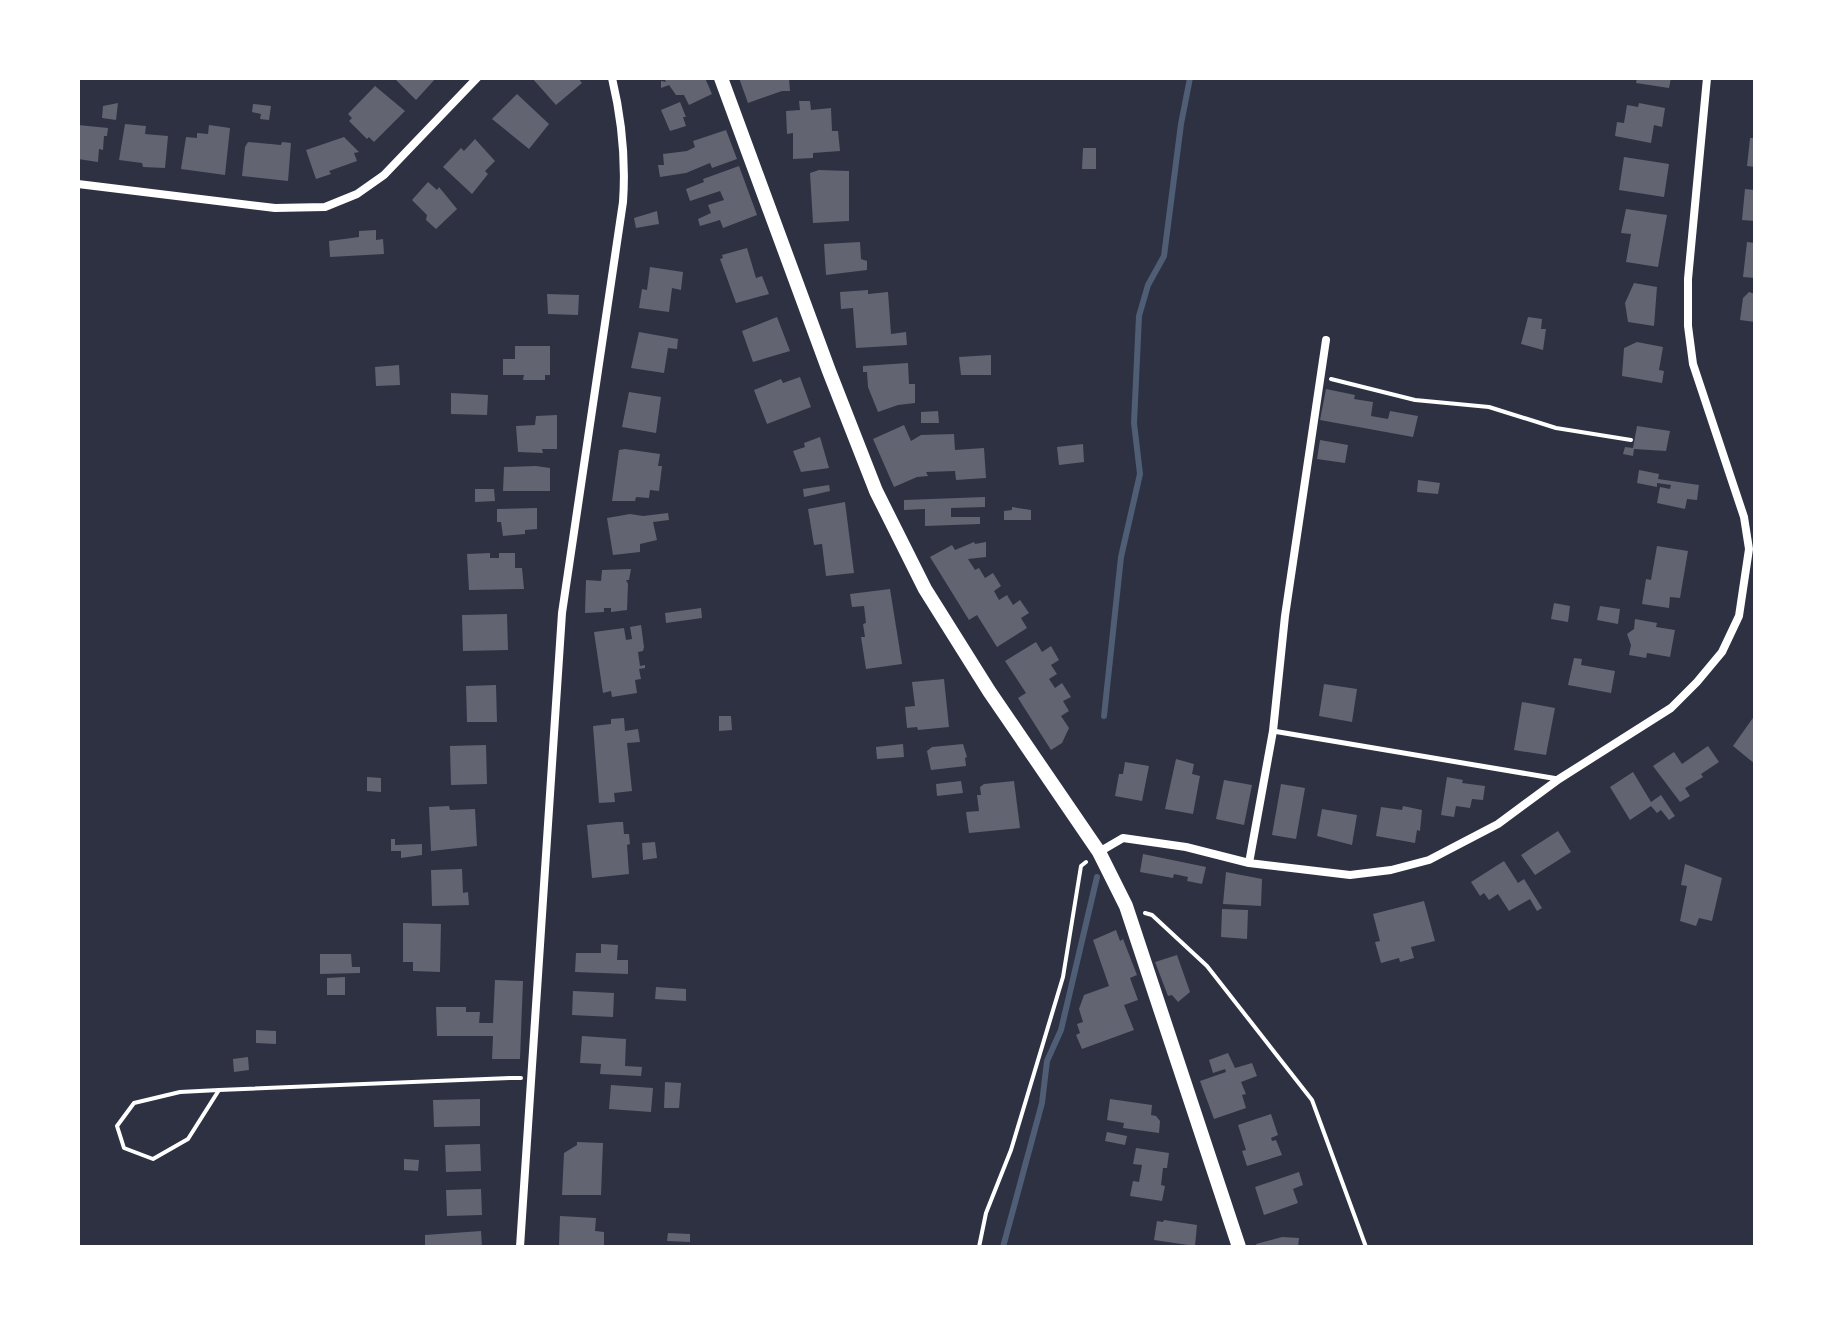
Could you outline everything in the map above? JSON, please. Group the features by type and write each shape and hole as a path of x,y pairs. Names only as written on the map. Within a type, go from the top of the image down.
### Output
{"street":[{"path":"78,184 275,208 325,207 357,194 384,175 477,78"},
{"path":"520,1247 562,613 626,169 624,132 612,78"},
{"path":"721,78 876,491 925,589 989,691 1099,852 1126,906 1239,1247"},
{"path":"1099,852 1123,838 1186,847 1249,863 1350,875 1391,870 1429,860 1498,824 1559,779 1671,708 1722,652 1739,616 1749,549 1744,517 1700,386 1688,326 1688,279 1707,78"},
{"path":"1249,863 1273,731 1285,616 1326,340"},
{"path":"1745,587 1755,589"}],"lane":[{"path":"1273,731 1559,779"}],"path":[{"path":"1321,377 1368,386 1415,400 1489,407 1556,428 1631,440"},
{"path":"979,1247 986,1213 1011,1150 1063,977 1081,866 1099,852"},
{"path":"1126,906 1152,915 1207,966 1312,1100 1366,1247"},
{"path":"219,1090 188,1139 153,1159 124,1148 117,1126 134,1103 180,1092 219,1090 531,1077"}],"building":[{"path":"394,78 436,78 416,100"},
{"path":"532,78 578,78 582,83 556,105"},
{"path":"664,78 705,78 712,94 689,105 684,95 676,95 669,85 661,88 661,81 666,82"},
{"path":"739,78 789,78 790,91 748,103"},
{"path":"1637,78 1671,78 1669,88 1636,83"},
{"path":"375,86 405,111 374,142 349,121 352,118 348,114"},
{"path":"517,94 549,124 529,149 492,119"},
{"path":"799,101 810,101 811,110 831,108 832,131 838,131 840,151 813,153 813,158 793,159 793,133 787,134 786,111 800,110"},
{"path":"680,102 686,126 670,131 661,110"},
{"path":"118,103 116,120 102,118 103,106"},
{"path":"1639,103 1665,108 1662,127 1654,125 1651,143 1615,136 1617,122 1624,123 1627,105 1638,107"},
{"path":"253,104 271,106 269,120 260,119 261,114 252,112"},
{"path":"125,124 146,126 145,134 168,136 165,168 143,167 142,163 119,160"},
{"path":"78,125 108,128 103,150 99,149 98,162 78,159"},
{"path":"209,125 230,128 225,175 181,169 186,137 197,138 197,133 208,134"},
{"path":"726,130 737,159 712,168 710,163 686,173 660,177 658,165 664,165 663,154 687,151 695,147 693,141"},
{"path":"344,137 359,152 354,153 357,161 316,179 306,150"},
{"path":"1750,138 1755,138 1755,167 1747,166"},
{"path":"475,139 495,161 485,171 488,174 472,194 443,167 461,148 464,151"},
{"path":"248,142 291,143 288,181 242,176"},
{"path":"1083,148 1096,148 1096,169 1082,169"},
{"path":"1624,157 1669,164 1664,197 1619,190"},
{"path":"739,166 757,215 723,228 720,220 700,226 698,219 711,213 708,205 724,200 720,191 690,201 686,189 704,182 703,179"},
{"path":"819,170 849,171 849,221 813,223 810,173"},
{"path":"428,182 437,190 439,187 457,209 436,229 412,200"},
{"path":"1745,189 1755,190 1755,221 1742,220"},
{"path":"1626,209 1667,215 1658,267 1626,262 1631,234 1621,233"},
{"path":"657,211 659,224 636,228 634,218"},
{"path":"376,230 376,240 383,239 384,254 330,257 329,241 359,237 359,231"},
{"path":"860,242 861,259 867,261 867,270 826,275 824,244"},
{"path":"1747,242 1755,243 1755,278 1743,277"},
{"path":"747,248 756,278 762,276 769,294 736,303 720,259 722,255"},
{"path":"650,267 683,272 681,290 672,288 669,312 639,308 642,289 647,290"},
{"path":"1634,283 1657,287 1654,326 1628,322 1625,303"},
{"path":"868,290 868,294 888,292 891,334 906,332 907,345 856,348 853,308 841,309 840,292"},
{"path":"1749,292 1755,294 1755,322 1740,320 1743,298"},
{"path":"547,294 579,295 578,315 548,314"},
{"path":"777,317 790,351 753,362 742,331"},
{"path":"1528,317 1542,319 1541,329 1546,329 1543,350 1521,344"},
{"path":"639,332 678,339 677,349 668,348 664,373 631,368"},
{"path":"1637,342 1663,347 1659,370 1664,371 1662,383 1622,376 1624,348"},
{"path":"515,346 550,346 550,375 545,375 545,380 523,380 524,375 503,375 503,359 515,359"},
{"path":"991,355 991,375 961,375 959,357"},
{"path":"908,363 909,384 915,384 915,403 878,412 863,366"},
{"path":"399,365 400,385 376,386 375,367"},
{"path":"800,377 811,407 767,424 754,390 781,379 783,383"},
{"path":"1326,389 1373,402 1371,416 1388,419 1390,411 1418,416 1413,437 1320,420"},
{"path":"629,392 661,397 656,433 622,427"},
{"path":"451,393 488,395 487,415 451,414"},
{"path":"938,411 939,423 921,423 921,412"},
{"path":"557,415 557,449 542,449 543,453 518,452 516,426 535,425 536,416"},
{"path":"904,425 911,441 921,435 954,434 955,450 984,448 986,478 956,480 955,471 926,472 928,476 917,477 894,487 873,439"},
{"path":"1637,426 1670,431 1666,451 1634,449 1633,456 1623,454 1625,447 1633,448"},
{"path":"820,437 829,468 801,472 793,451"},
{"path":"1320,440 1348,445 1345,463 1317,459"},
{"path":"1083,444 1084,462 1059,465 1057,447"},
{"path":"619,450 660,454 659,491 650,490 649,498 612,501"},
{"path":"504,467 550,468 550,491 503,491"},
{"path":"1639,470 1659,474 1658,479 1699,485 1697,500 1687,499 1685,509 1657,503 1660,487 1670,489 1671,485 1657,483 1657,487 1637,483"},
{"path":"1418,480 1440,483 1438,494 1417,492"},
{"path":"829,485 830,491 804,497 803,489"},
{"path":"475,489 494,489 495,501 475,502"},
{"path":"985,497 985,507 951,508 951,517 980,517 980,524 925,526 925,509 904,510 904,500"},
{"path":"845,502 854,573 826,576 822,544 814,545 808,509"},
{"path":"1012,507 1031,510 1031,520 1004,520 1004,511 1012,510"},
{"path":"537,508 537,529 525,530 525,534 503,536 501,522 497,522 497,509"},
{"path":"668,513 669,520 653,522 657,540 640,544 640,552 613,555 607,518"},
{"path":"974,542 986,542 986,557 968,559 975,570 979,568 985,578 993,573 1001,586 994,591 999,600 1007,595 1013,605 1020,600 1029,613 1021,618 1027,628 997,647 977,615 969,620 930,557 952,545 955,550"},
{"path":"1657,546 1688,551 1680,598 1670,597 1669,608 1642,604 1646,579 1651,580"},
{"path":"490,553 490,558 499,558 499,553 515,553 515,568 522,568 524,589 469,590 467,554"},
{"path":"631,569 629,580 626,580 627,610 611,612 611,608 604,608 604,612 585,613 586,580 601,581 602,570"},
{"path":"890,589 902,664 866,669 861,637 865,637 864,606 852,607 850,594"},
{"path":"1554,603 1570,606 1568,622 1551,619"},
{"path":"1600,606 1620,609 1618,624 1597,620"},
{"path":"701,608 702,618 666,623 665,613"},
{"path":"507,614 508,650 463,651 462,615"},
{"path":"1635,619 1675,630 1670,657 1647,653 1646,658 1629,655 1631,645 1627,634 1634,629"},
{"path":"641,625 644,647 643,651 638,652 640,666 645,665 645,668 639,669 641,679 635,680 637,693 612,697 611,691 603,693 594,632 624,628 626,640 632,639 630,627"},
{"path":"1036,642 1042,652 1051,646 1059,660 1051,665 1057,674 1049,679 1055,688 1062,683 1071,697 1063,701 1069,711 1061,716 1069,728 1062,743 1051,750 1018,698 1026,693 1005,661"},
{"path":"1574,658 1582,659 1581,665 1615,671 1611,693 1568,685"},
{"path":"944,679 949,727 907,728 905,707 915,706 912,682"},
{"path":"1324,684 1357,689 1352,722 1319,716"},
{"path":"496,685 497,722 467,722 466,686"},
{"path":"1522,702 1555,708 1546,755 1514,750"},
{"path":"1755,715 1755,764 1733,746"},
{"path":"719,716 731,716 732,730 719,731"},
{"path":"624,718 625,731 638,729 640,742 627,743 632,791 614,793 615,802 599,803 593,726 611,724 611,719"},
{"path":"903,744 904,757 877,759 876,747"},
{"path":"963,744 966,766 931,770 927,751 932,747"},
{"path":"486,745 487,784 451,785 450,746"},
{"path":"1708,746 1719,762 1685,788 1690,796 1680,802 1653,766 1674,752 1682,764"},
{"path":"1176,759 1194,764 1192,774 1200,776 1193,814 1165,809"},
{"path":"1125,762 1149,766 1142,801 1115,796"},
{"path":"1633,772 1651,802 1661,795 1675,816 1669,820 1661,810 1657,813 1651,806 1630,820 1610,787"},
{"path":"367,777 381,778 381,792 367,791"},
{"path":"1447,777 1485,786 1483,800 1472,799 1470,808 1456,806 1454,817 1441,815"},
{"path":"1224,780 1252,785 1244,825 1216,819"},
{"path":"961,781 963,793 937,796 936,784"},
{"path":"1014,781 1020,828 969,833 966,812 979,811 977,795 981,795 980,787"},
{"path":"1281,784 1305,788 1296,839 1272,835"},
{"path":"449,806 450,810 475,809 477,846 431,851 429,807"},
{"path":"1403,806 1422,810 1420,831 1417,830 1415,843 1376,836 1381,807 1402,810"},
{"path":"1322,809 1357,815 1352,845 1317,836"},
{"path":"623,822 624,834 629,834 629,874 592,878 587,825"},
{"path":"1558,831 1571,852 1535,875 1521,855"},
{"path":"391,839 395,839 395,845 422,844 422,855 401,858 401,851 391,851"},
{"path":"655,842 657,858 643,860 642,843"},
{"path":"1143,854 1206,867 1202,884 1174,874 1173,878 1140,872"},
{"path":"1504,861 1518,883 1524,879 1542,908 1537,911 1530,899 1509,911 1498,894 1489,900 1484,893 1480,896 1471,882"},
{"path":"1685,864 1722,878 1712,921 1699,918 1696,926 1680,921 1687,886 1681,885"},
{"path":"462,869 463,893 468,892 469,905 432,906 431,870"},
{"path":"1226,872 1262,879 1261,906 1223,904"},
{"path":"1424,901 1435,941 1411,947 1414,958 1381,963 1375,942 1380,941 1373,914"},
{"path":"1222,909 1248,910 1247,939 1221,937"},
{"path":"403,923 441,924 440,972 413,971 413,962 403,962"},
{"path":"1116,930 1120,941 1123,939 1137,975 1130,978 1138,1000 1124,1005 1134,1030 1082,1049 1076,1035 1080,1033 1077,1024 1083,1022 1079,1009 1084,995 1109,986 1093,940"},
{"path":"601,944 618,945 617,960 628,960 628,974 575,972 576,953 601,953"},
{"path":"320,954 351,954 352,967 360,967 360,973 320,974"},
{"path":"1177,955 1190,992 1178,1002 1172,995 1168,996 1155,962"},
{"path":"345,977 345,995 327,995 327,978"},
{"path":"495,980 523,981 520,1059 492,1059 493,1036 437,1036 436,1007 466,1007 466,1012 480,1012 479,1023 493,1023"},
{"path":"656,987 686,989 686,1001 655,999"},
{"path":"573,991 614,993 613,1017 572,1015"},
{"path":"256,1030 276,1031 276,1044 256,1043"},
{"path":"582,1036 626,1039 625,1066 642,1067 641,1076 600,1074 601,1064 580,1063"},
{"path":"1228,1053 1235,1068 1252,1063 1257,1076 1241,1082 1246,1094 1242,1095 1246,1108 1214,1119 1200,1081 1226,1072 1225,1069 1213,1073 1209,1060"},
{"path":"248,1057 249,1070 234,1072 233,1059"},
{"path":"665,1082 681,1083 679,1108 664,1108"},
{"path":"611,1085 653,1088 651,1112 609,1109"},
{"path":"480,1099 480,1126 434,1127 433,1100"},
{"path":"1110,1099 1152,1105 1151,1115 1160,1121 1159,1133 1123,1128 1124,1123 1107,1120"},
{"path":"1271,1114 1278,1135 1271,1138 1272,1141 1276,1140 1282,1155 1247,1166 1242,1151 1246,1150 1238,1125"},
{"path":"1107,1132 1127,1136 1125,1145 1105,1141"},
{"path":"577,1142 603,1143 601,1195 562,1195 564,1153"},
{"path":"480,1144 481,1171 446,1172 445,1145"},
{"path":"1136,1148 1169,1153 1167,1168 1163,1168 1161,1185 1165,1186 1162,1201 1130,1196 1133,1181 1139,1182 1142,1165 1133,1164"},
{"path":"404,1159 419,1160 418,1171 404,1170"},
{"path":"1299,1172 1303,1185 1293,1189 1298,1203 1264,1215 1255,1187"},
{"path":"481,1189 482,1215 447,1216 446,1190"},
{"path":"560,1216 596,1218 595,1231 604,1232 604,1247 559,1245"},
{"path":"1157,1221 1197,1225 1195,1246 1154,1240"},
{"path":"481,1231 482,1247 425,1247 425,1235"},
{"path":"668,1233 690,1234 690,1242 667,1241"},
{"path":"1282,1237 1299,1238 1298,1247 1257,1247 1256,1244"}],"waterway":[{"path":"1104,716 1121,557 1140,474 1134,423 1139,316 1148,285 1164,256 1190,78"},
{"path":"1003,1247 1042,1103 1047,1061 1061,1030 1097,877"}]}
